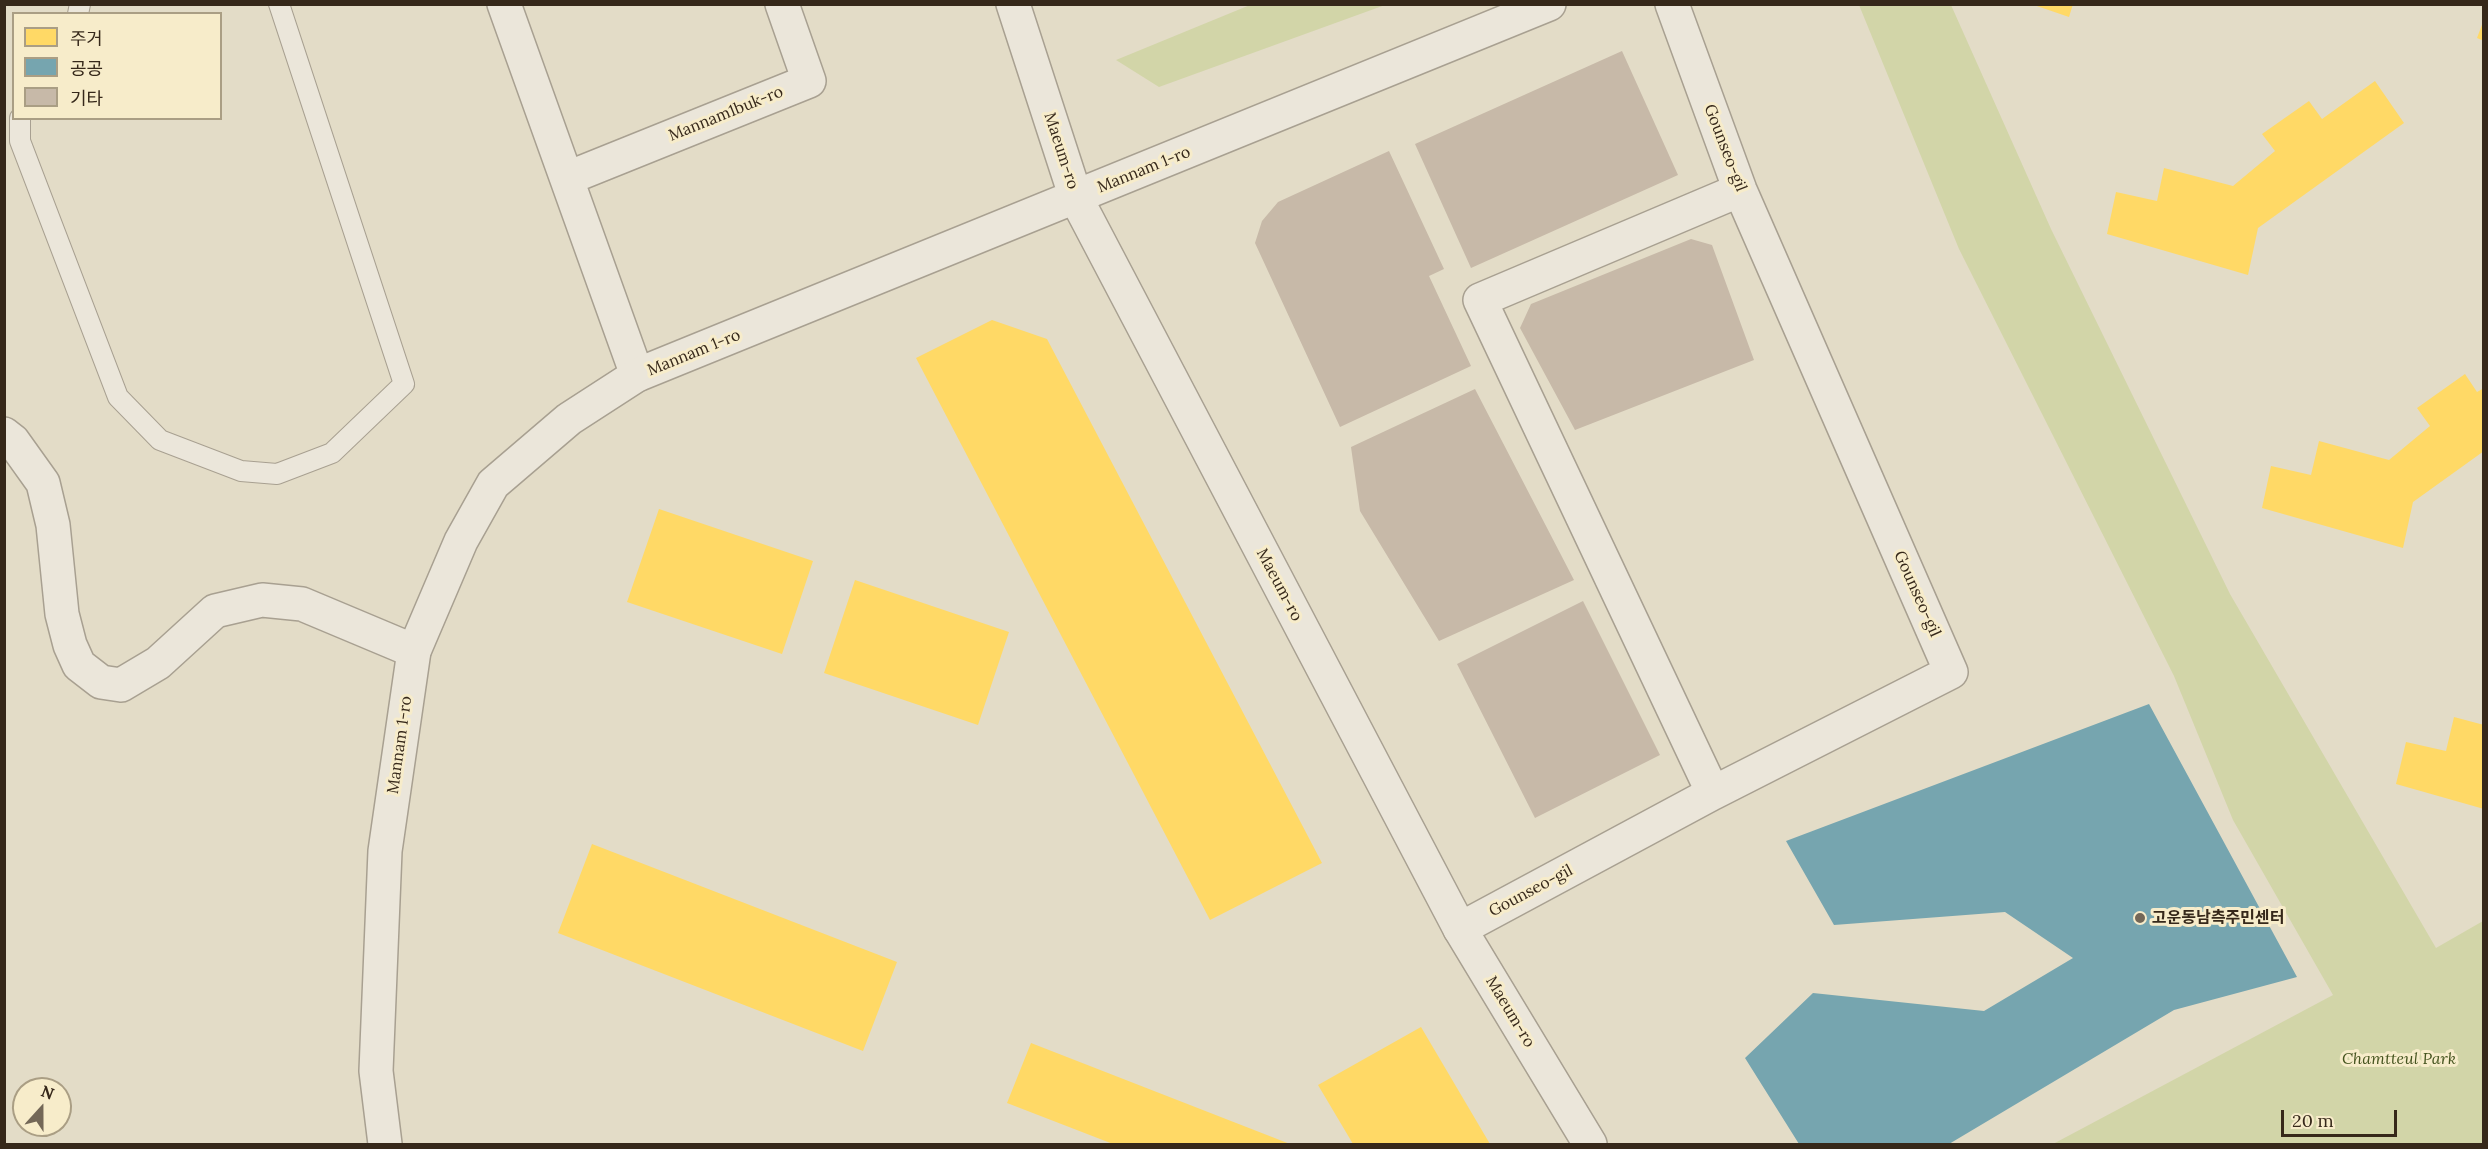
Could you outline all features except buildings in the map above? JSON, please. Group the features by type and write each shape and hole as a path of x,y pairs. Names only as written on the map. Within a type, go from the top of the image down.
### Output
{"street":[{"path":"504,4 637,375"},
{"name":"Mannam1buk-ro","path":"568,178 809,81 783,4"},
{"name":"Maeum-ro","path":"1013,4 1077,198 1460,929 1590,1144"},
{"name":"Mannam 1-ro","path":"385,1144 376,1071 385,851 414,651 461,541 493,484 569,419 637,375 1077,198 1549,4"},
{"name":"Gounseo-gil","path":"1460,929 1713,794 1951,672 1740,190 1672,4"},
{"path":"1713,794 1480,300 1740,190"},
{"path":"4,434 14,441 43,483 53,525 62,614 70,645 80,665 101,682 121,685 158,663 215,612 262,600 302,604 414,651"}],"lane":[{"path":"20,120 20,141 118,397 160,440 241,471 277,474 332,453 404,384 279,4"}],"green space":[{"path":"1250,5 1385,5 1159,87 1116,60"},
{"name":"Chamtteul Park","path":"1859,5 1951,5 2051,229 2230,594 2436,948 2483,921 2483,1144 2053,1144 2333,995 2233,820 2174,676 1959,249"}],"place":[{"name":"고운동남측주민센터","path":"2140,918"}]}
